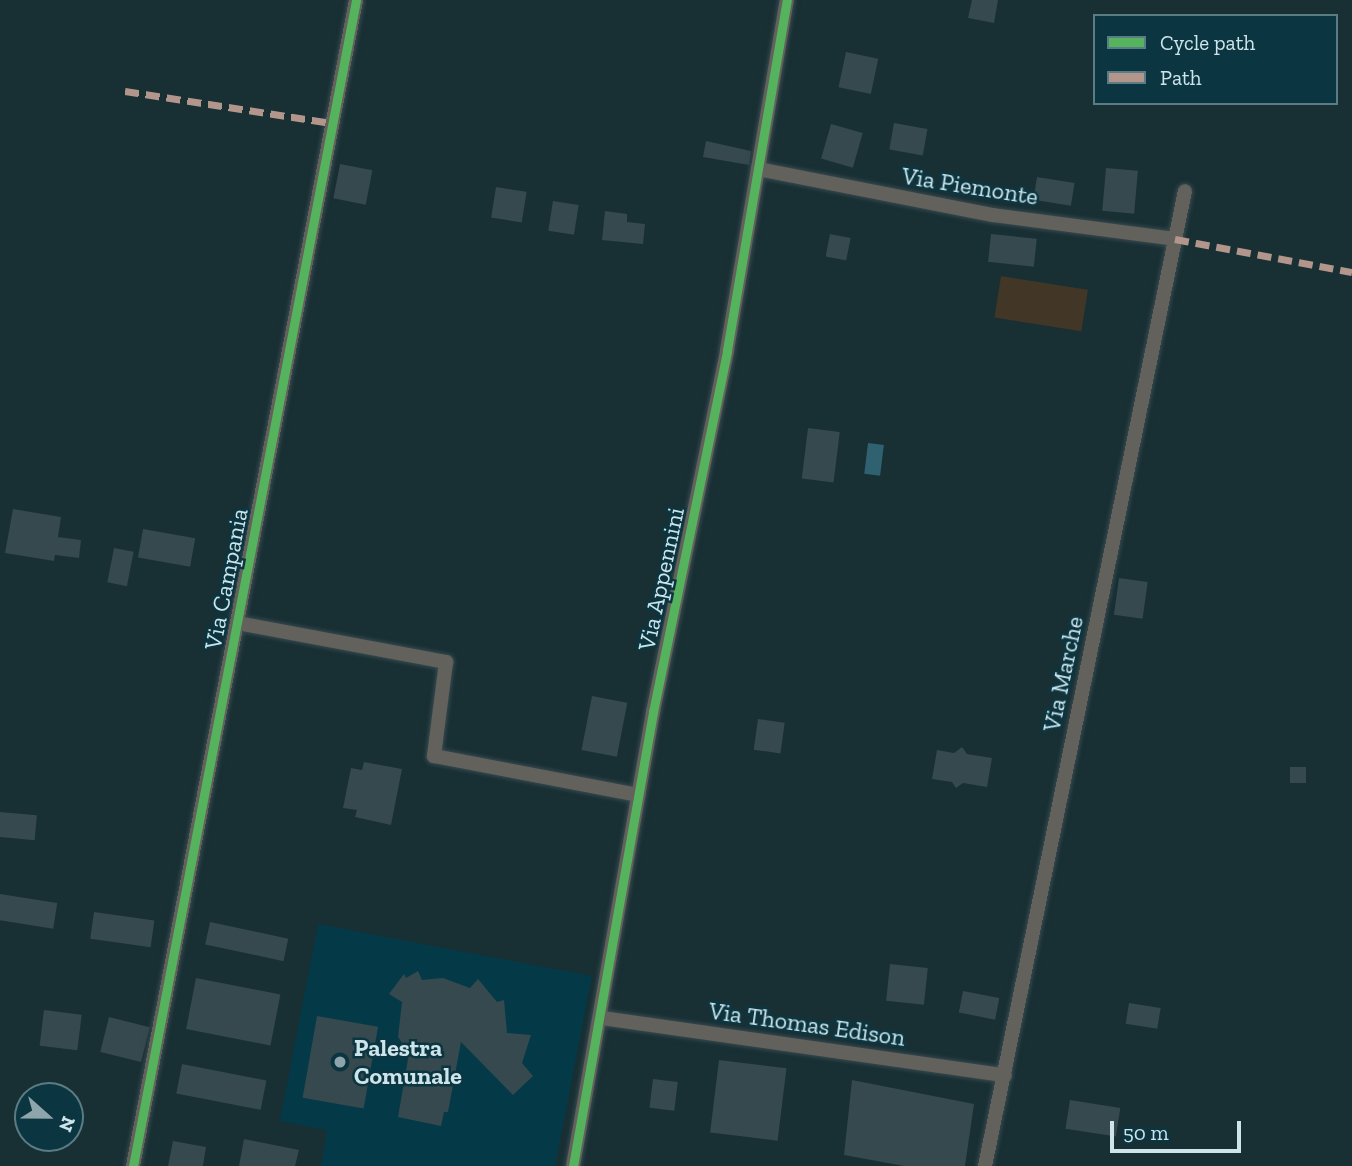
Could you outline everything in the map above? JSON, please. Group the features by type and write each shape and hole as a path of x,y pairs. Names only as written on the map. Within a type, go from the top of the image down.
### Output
{"street":[{"name":"Via Campania","path":"134,1166 356,0"},
{"name":"Via Appennini","path":"573,1166 602,1017 638,795 788,0"},
{"name":"Via Piemonte","path":"758,169 993,215 1175,239"},
{"name":"Via Marche","path":"985,1166 1185,191"},
{"path":"237,623 446,662 435,756 638,795"},
{"name":"Via Thomas Edison","path":"602,1017 1004,1075"}],"shaded area":[{"path":"1001,276 1088,290 1081,331 994,317"},
{"path":"868,443 884,445 880,476 864,474"},
{"path":"318,924 592,976 555,1166 321,1166 327,1130 280,1121"}],"building":[{"path":"972,0 998,0 994,23 968,18"},
{"path":"846,52 878,59 871,94 839,87"},
{"path":"894,123 927,129 923,155 889,150"},
{"path":"831,124 863,133 853,168 821,159"},
{"path":"706,141 751,151 749,165 703,157"},
{"path":"340,164 372,170 366,205 333,198"},
{"path":"1106,168 1138,171 1134,214 1102,211"},
{"path":"1037,177 1075,183 1071,206 1033,200"},
{"path":"496,187 527,192 522,222 491,218"},
{"path":"553,201 579,205 574,235 548,231"},
{"path":"605,211 627,214 627,222 645,224 643,244 602,240"},
{"path":"830,234 851,238 846,261 826,257"},
{"path":"991,234 1037,239 1034,267 988,262"},
{"path":"808,428 840,432 834,483 802,479"},
{"path":"13,509 61,517 58,537 81,540 79,558 55,555 54,561 5,553"},
{"path":"143,529 195,538 190,567 138,558"},
{"path":"114,548 134,552 127,586 107,582"},
{"path":"1119,578 1148,582 1143,619 1114,615"},
{"path":"592,696 627,703 617,757 582,750"},
{"path":"758,719 785,723 780,753 754,750"},
{"path":"962,747 967,754 992,758 987,787 963,783 956,788 952,782 932,779 937,750 954,753"},
{"path":"364,762 402,769 391,825 355,817 357,810 343,808 351,768 362,770"},
{"path":"1290,767 1306,767 1306,783 1290,783"},
{"path":"0,812 37,815 35,840 0,837"},
{"path":"0,894 57,903 53,929 0,920"},
{"path":"94,912 154,920 151,947 90,939"},
{"path":"210,922 288,939 283,961 205,944"},
{"path":"890,964 928,968 924,1005 886,1001"},
{"path":"418,971 422,980 443,978 470,988 478,979 497,1002 504,1000 507,1033 531,1035 522,1063 533,1076 513,1095 461,1042 448,1112 444,1112 441,1126 398,1117 409,1053 398,1037 402,1002 389,994 404,974 406,978"},
{"path":"196,978 280,994 270,1045 186,1029"},
{"path":"963,991 999,998 995,1020 959,1013"},
{"path":"1129,1003 1161,1008 1157,1029 1126,1024"},
{"path":"44,1010 82,1015 77,1050 40,1046"},
{"name":"Palestra Comunale","path":"317,1016 378,1027 364,1109 303,1098"},
{"path":"109,1017 150,1027 141,1062 100,1052"},
{"path":"719,1060 786,1068 778,1141 710,1132"},
{"path":"182,1064 266,1080 261,1110 176,1093"},
{"path":"653,1079 678,1082 674,1111 649,1108"},
{"path":"852,1080 974,1104 965,1166 904,1166 844,1155"},
{"path":"1070,1100 1120,1108 1116,1137 1065,1129"},
{"path":"244,1139 299,1150 295,1166 239,1166"},
{"path":"173,1141 206,1147 203,1166 168,1166"}],"marked path":[{"path":"125,91 332,123"},
{"path":"1175,239 1352,272"}],"cycle path":[{"path":"133,1166 356,0"},
{"path":"573,1166 653,712 727,350 787,0"}],"place":[{"name":"Palestra Comunale","path":"340,1062"}]}
